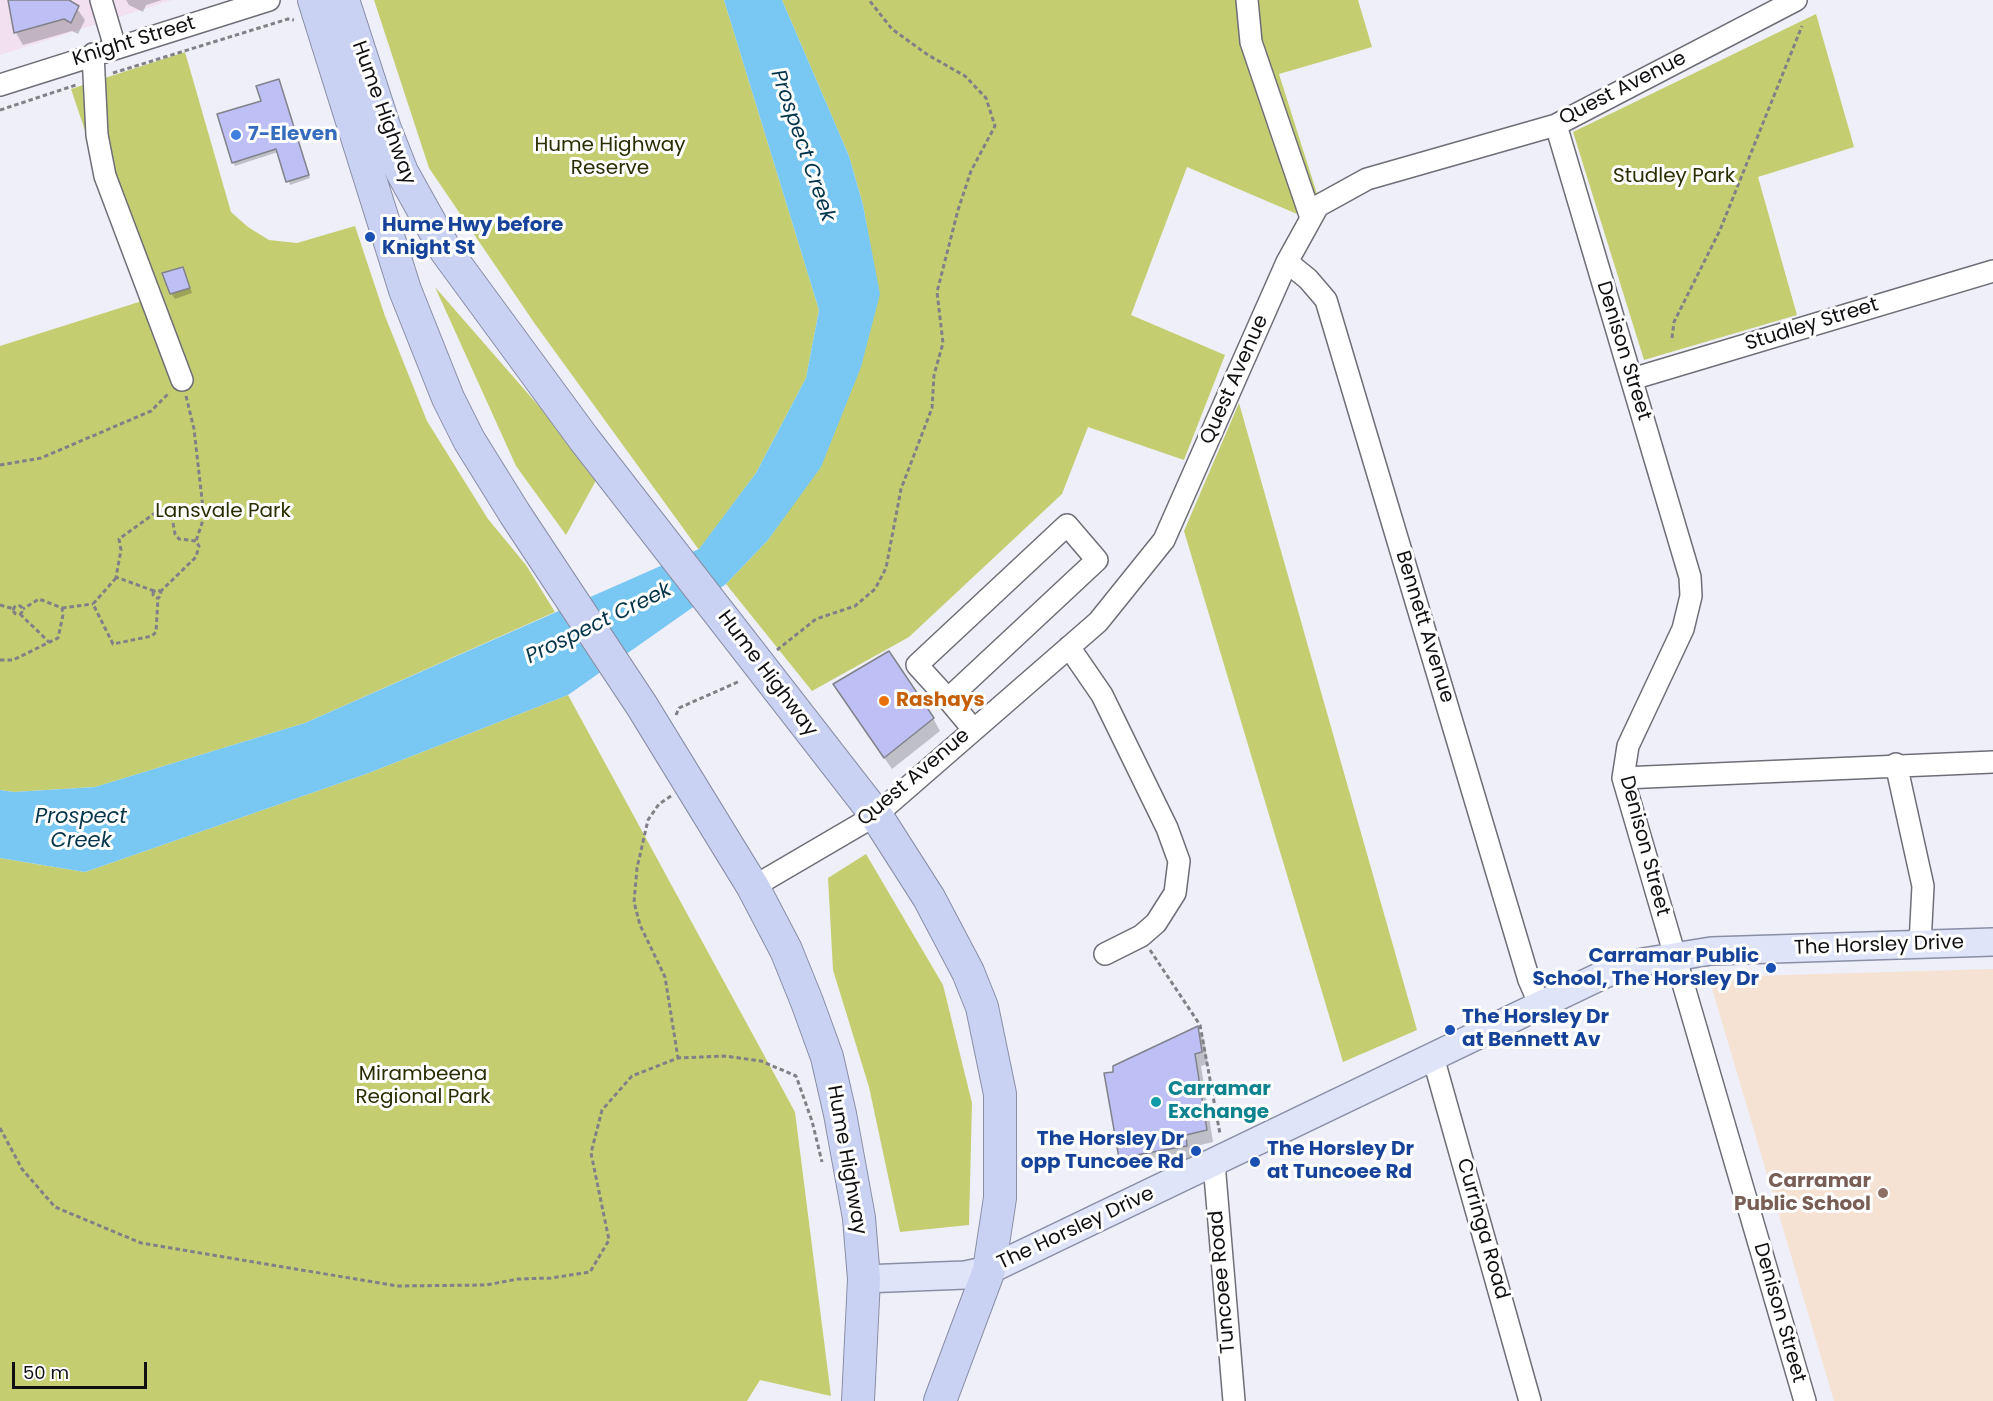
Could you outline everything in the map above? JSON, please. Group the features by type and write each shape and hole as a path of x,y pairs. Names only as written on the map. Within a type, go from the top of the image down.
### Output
{"highway":[{"name":"Hume Highway","path":"343,0 385,129 402,172 435,233 468,285 584,439 640,508 876,815 951,935 982,1008 993,1052 1002,1126 1000,1198 989,1270 940,1401"},
{"name":"Hume Highway","path":"305,10 430,357 469,440 691,783 753,887 786,950 827,1057 852,1173 864,1279 858,1401"}],"main road":[{"name":"The Horsley Drive","path":"864,1279 964,1275 989,1270 1605,974 1674,956 1711,951 1993,942"}],"street":[{"path":"101,0 115,47"},
{"name":"Knight Street","path":"0,85 269,0"},
{"path":"1247,0 1251,42 1311,218"},
{"name":"Quest Avenue","path":"753,887 876,815 1098,622 1164,540 1287,262 1317,206 1367,179 1556,124 1796,0"},
{"path":"93,54 97,135 105,176 182,380"},
{"name":"Denison Street","path":"1556,124 1686,560 1691,596 1683,629 1628,746 1623,777 1805,1401"},
{"name":"Bennett Avenue","path":"1287,262 1308,279 1326,300 1529,980 1540,1005"},
{"name":"Studley Street","path":"1632,379 1993,271"},
{"path":"948,699 1097,560 1067,525 917,665 973,729"},
{"path":"1069,647 1102,695 1167,828 1179,861 1179,878 1167,909 1141,936 1105,954"},
{"path":"1623,777 1896,764 1993,762"},
{"path":"1896,764 1923,886 1920,944"},
{"name":"Curringa Road","path":"1433,1057 1530,1401"},
{"name":"Tuncoee Road","path":"1214,1163 1234,1401"}],"path":[{"path":"776,651 816,619 855,606 875,589 886,568 902,489 932,408 934,375 943,342 937,292 958,210 971,171 994,126 986,98 965,76 928,55 892,30 869,0"},
{"path":"0,110 288,19 305,10"},
{"path":"1672,338 1674,322 1720,231 1802,26"},
{"path":"0,465 41,458 151,411 182,380"},
{"path":"93,604 110,641 119,644 152,636 156,632 160,591 196,557 199,546 196,541 204,517 194,429 182,380"},
{"path":"21,614 22,609 39,599 62,608 93,604 116,578 121,550 119,539 155,513 165,510 172,517 175,534 179,539 196,541"},
{"path":"116,578 160,591"},
{"path":"154,591 154,596 159,598"},
{"path":"0,605 14,609 18,606 22,609"},
{"path":"0,660 13,660 58,638 63,615 62,608"},
{"path":"14,609 16,614 21,614 49,642"},
{"path":"675,718 679,708 741,680"},
{"path":"678,1058 665,977 640,925 634,902 648,820 659,804 691,783"},
{"path":"1141,936 1200,1024 1220,1136"},
{"path":"0,1128 22,1168 55,1207 141,1243 397,1286 486,1285 590,1272 609,1240 591,1153 602,1110 632,1076 678,1058 725,1056 761,1061 796,1076 812,1121 823,1167"}],"shaded area":[{"path":"0,0 172,0 0,55"},
{"name":"Carramar Public School","path":"1993,969 1993,1401 1834,1401 1711,985 1717,977"}],"green space":[{"name":"Hume Highway Reserve","path":"374,0 724,0 819,310 806,378 756,473 699,550 535,324 429,168"},
{"path":"782,0 1358,0 1372,47 1279,74 1318,197 1297,214 1187,167 1131,315 1225,355 1184,460 1088,427 1062,494 909,637 812,691 726,584 768,540 789,509 870,244 863,205 849,156"},
{"name":"Studley Park","path":"1816,14 1854,147 1758,177 1797,315 1644,360 1573,132"},
{"name":"Lansvale Park","path":"185,52 231,212 248,227 269,240 297,243 355,226 385,316 427,421 488,519 526,565 555,612 305,723 95,787 14,792 0,790 0,346 142,301 71,89"},
{"path":"435,287 599,475 566,535 516,466"},
{"path":"1239,403 1417,1030 1343,1062 1184,531"},
{"name":"Mirambeena Regional Park","path":"568,695 795,1112 831,1396 760,1380 747,1401 0,1401 0,858 85,872 366,774"},
{"path":"866,854 943,985 972,1103 969,1225 900,1232 869,1087 833,970 828,878"}],"water":[{"name":"Prospect Creek","path":"724,0 782,0 849,156 863,205 880,294 861,367 821,467 768,540 726,584 568,695 366,774 85,872 0,858 0,790 14,792 95,787 305,723 699,549 756,473 806,378 819,310"}],"building":[{"path":"8,0 69,0 79,6 71,23 64,19 14,33"},
{"path":"279,79 309,175 286,182 276,149 232,163 217,114 261,101 256,86"},
{"path":"183,267 190,288 170,294 162,273"},
{"name":"Rashays","path":"889,651 934,718 884,758 833,684"},
{"name":"Carramar Exchange","path":"1198,1026 1202,1052 1195,1054 1207,1130 1186,1135 1187,1146 1119,1158 1104,1073 1113,1072 1113,1066"}],"place":[{"name":"7-Eleven","path":"236,135"},
{"name":"Hume Hwy before Knight St","path":"370,237"},
{"name":"Rashays","path":"884,701"},
{"name":"Carramar Public School, The Horsley Dr","path":"1771,968"},
{"name":"The Horsley Dr at Bennett Av","path":"1450,1030"},
{"name":"Carramar Exchange","path":"1156,1102"},
{"name":"The Horsley Dr opp Tuncoee Rd","path":"1196,1151"},
{"name":"The Horsley Dr at Tuncoee Rd","path":"1255,1162"},
{"name":"Carramar Public School","path":"1883,1193"}]}
